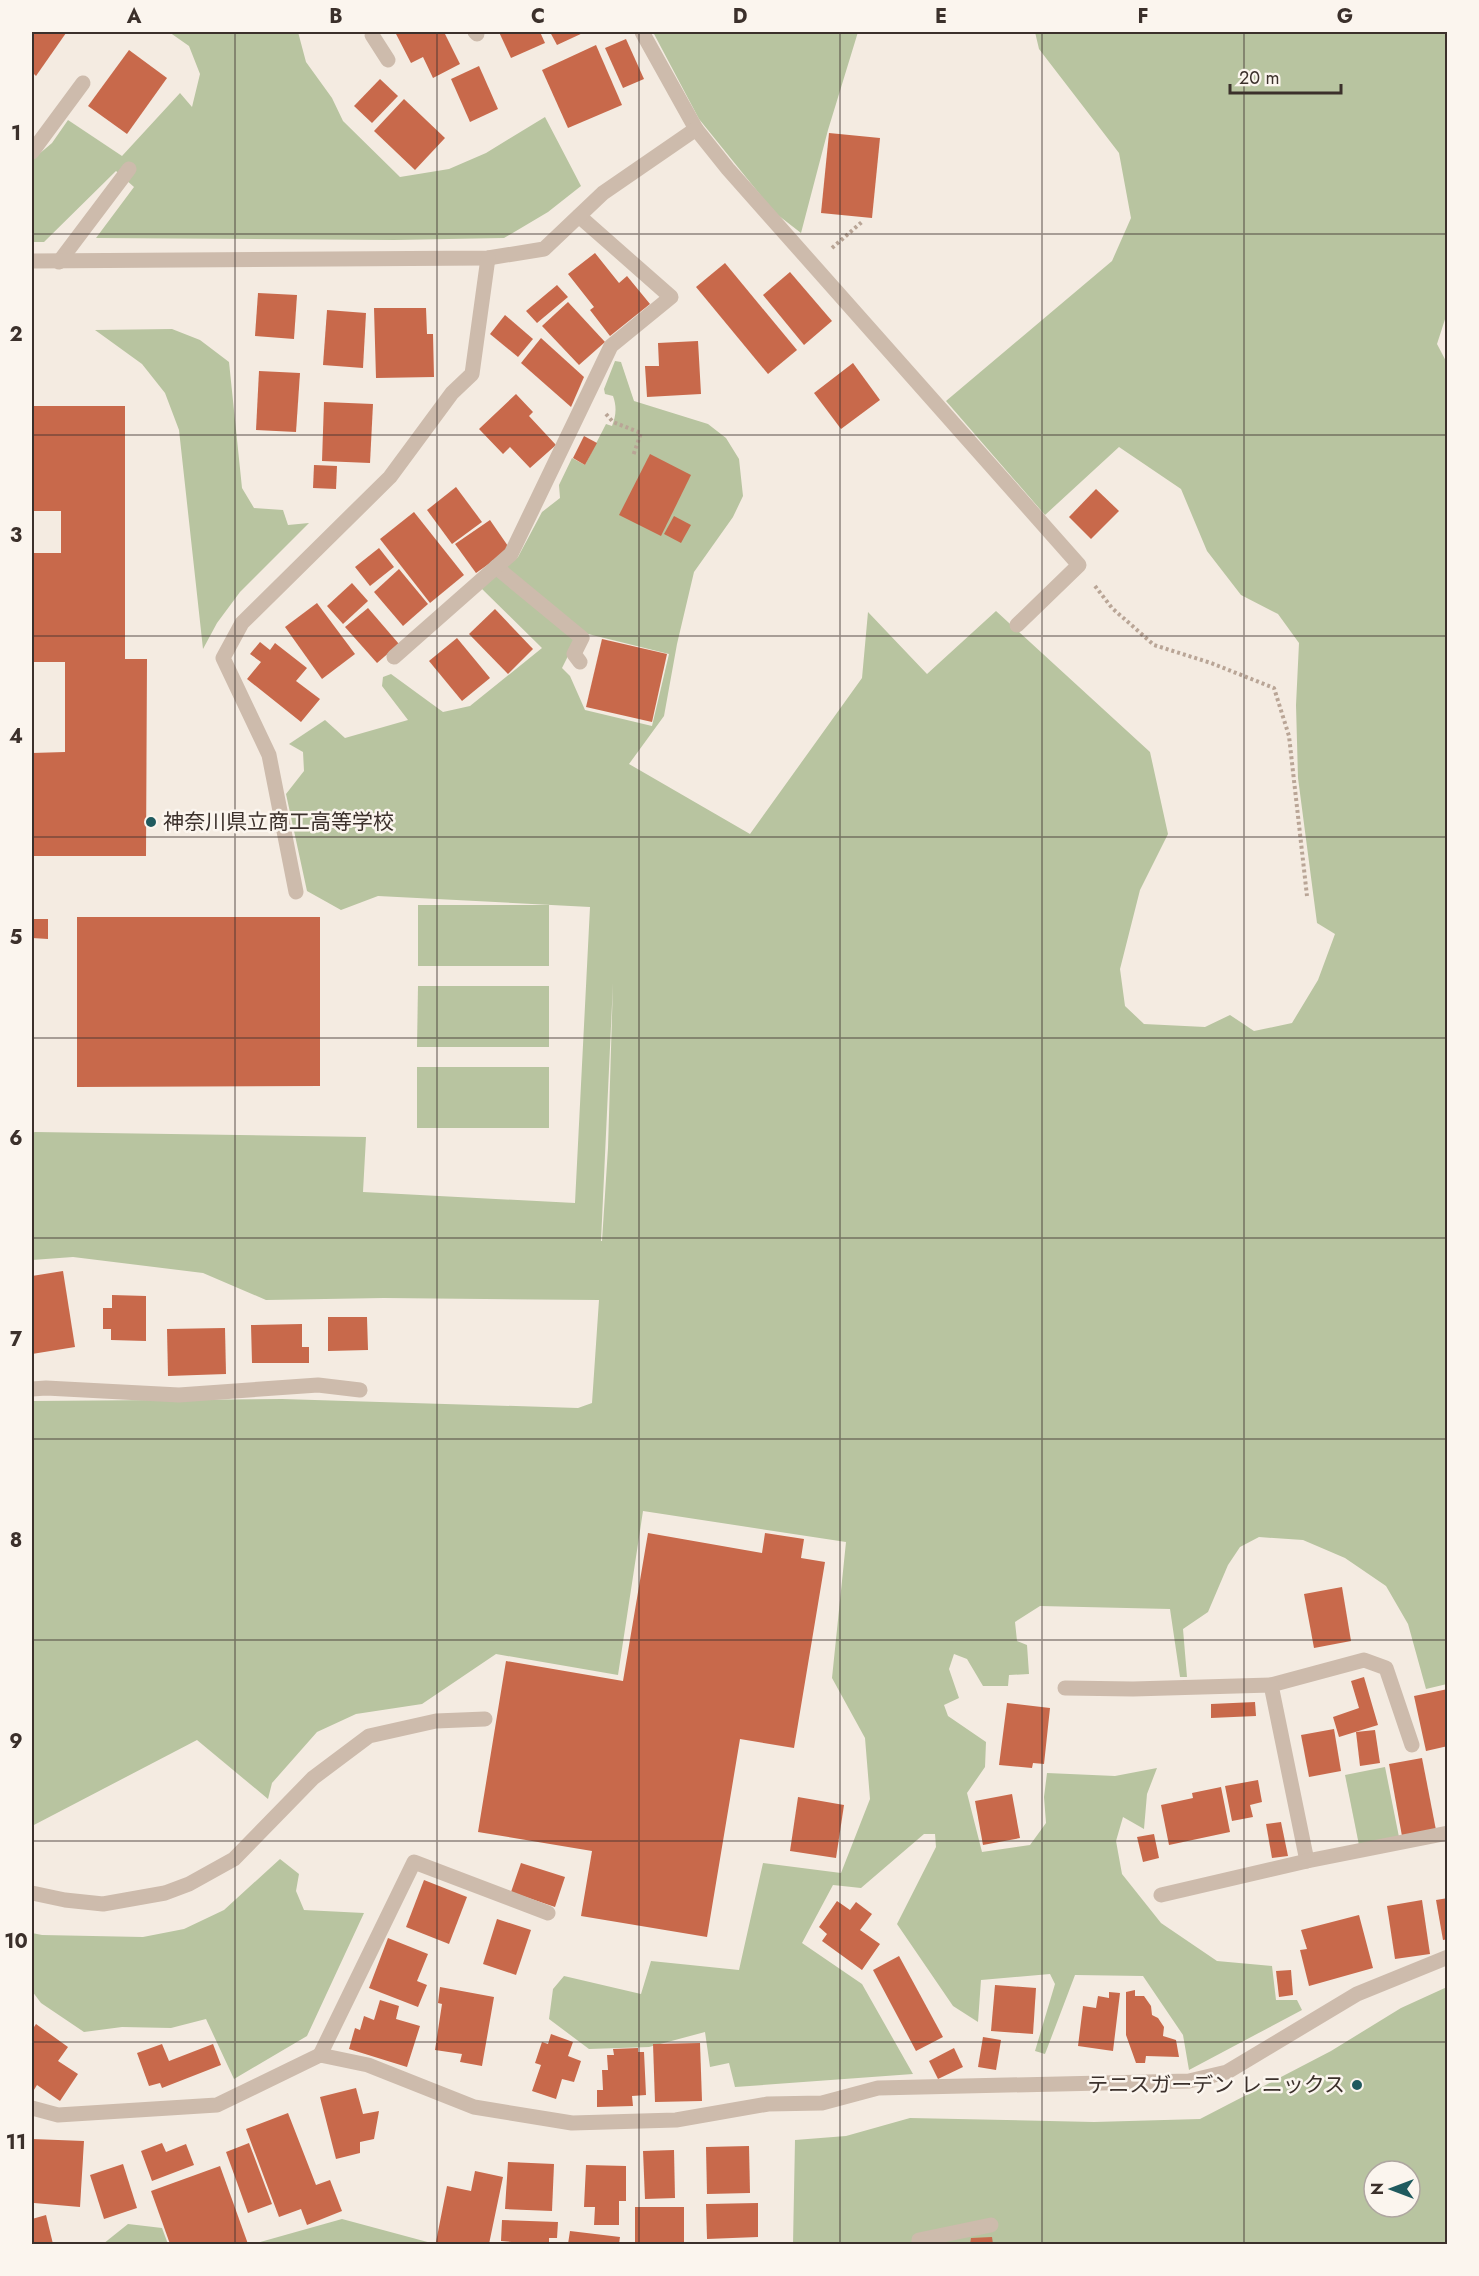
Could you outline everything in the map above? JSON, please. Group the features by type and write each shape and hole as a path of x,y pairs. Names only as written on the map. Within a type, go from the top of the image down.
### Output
{"street":[{"path":"373,32 372,35 388,60"},
{"path":"642,32 696,129 782,230 1079,565 1017,625"},
{"path":"32,152 83,83"},
{"path":"32,261 488,258 544,249 603,193 696,129"},
{"path":"59,262 129,169"},
{"path":"394,657 511,554 611,346 670,297 579,216"},
{"path":"296,892 269,755 223,658 242,623 390,477 452,393 472,374 488,258"},
{"path":"496,567 582,638 574,654 580,662"},
{"path":"32,1389 179,1395 318,1385 360,1390"},
{"path":"1065,1688 1133,1689 1271,1685 1364,1660 1386,1668 1412,1745"},
{"path":"1271,1685 1307,1861"},
{"path":"32,1893 64,1900 103,1904 165,1893 189,1884 234,1859 314,1778 369,1736 436,1721 485,1719"},
{"path":"1161,1894 1307,1861 1448,1833"},
{"path":"320,2055 414,1862 548,1913"},
{"path":"32,2108 58,2115 217,2105 320,2055 368,2065 474,2107 572,2123 676,2120 768,2104 822,2103 878,2088 1189,2081 1227,2072 1357,1994 1448,1957"},
{"path":"918,2244 919,2240 991,2225"}],"path":[{"path":"847,235 864,221"},
{"path":"588,394 607,399 606,414 613,422 641,433 633,456"},
{"path":"1079,565 1112,608 1154,645 1211,663 1274,688 1289,736 1307,896"}],"green space":[{"path":"169,32 298,32 306,62 332,98 343,121 400,177 449,169 486,153 545,117 581,186 548,212 504,238 394,240 96,238 134,187 116,171 44,242 32,242 32,160 52,143 68,120 122,156 180,93 192,107 200,74 189,46"},
{"path":"653,32 858,32 828,130 801,233 774,212 699,119"},
{"path":"1035,32 1447,32 1448,310 1437,344 1448,365 1447,1684 1426,1689 1408,1624 1386,1586 1345,1558 1303,1540 1259,1537 1240,1547 1228,1565 1208,1612 1183,1629 1187,1677 1180,1677 1170,1609 1040,1606 1015,1622 1017,1641 1027,1645 1029,1674 1009,1675 1008,1686 983,1686 967,1659 954,1654 949,1669 959,1698 944,1705 948,1716 986,1742 985,1767 967,1793 982,1852 1030,1845 1046,1823 1044,1797 1047,1773 1115,1776 1157,1768 1147,1794 1144,1829 1123,1817 1116,1841 1122,1874 1161,1923 1217,1961 1272,1966 1276,2000 1297,2000 1302,2010 1189,2070 1183,2035 1143,1976 1075,1975 1045,2054 1035,2051 1055,1984 1050,1974 981,1980 978,2022 953,2006 897,1924 936,1847 935,1834 924,1834 861,1888 833,1885 802,1943 862,1984 913,2074 735,2087 729,2063 710,2067 705,2032 649,2047 589,2049 549,2019 553,1989 564,1976 641,1994 651,1961 739,1970 763,1863 841,1873 870,1799 865,1738 832,1678 846,1542 643,1511 618,1675 496,1654 422,1704 356,1714 317,1732 272,1783 268,1799 197,1740 32,1826 32,1401 282,1399 578,1408 592,1403 599,1300 384,1298 266,1300 203,1273 73,1257 32,1260 32,1133 366,1137 363,1192 575,1203 590,907 378,896 341,910 307,891 286,794 304,771 303,752 289,744 325,720 345,738 408,720 382,686 383,677 391,674 443,712 470,706 542,648 481,588 518,557 542,512 560,498 559,485 572,458 585,465 606,424 612,426 616,411 614,400 613,396 605,394 604,389 615,361 621,362 634,401 708,424 726,438 739,459 743,496 733,517 694,572 677,644 664,716 629,764 750,834 862,678 868,612 927,674 996,611 1150,752 1168,834 1140,890 1120,969 1125,1006 1144,1024 1205,1027 1230,1015 1254,1031 1292,1023 1318,980 1335,934 1317,923 1298,778 1296,705 1299,643 1278,614 1241,595 1207,551 1181,489 1119,447 1045,515 946,401 1112,261 1131,218 1119,153 1039,49","holes":["580,632 669,654 652,726 585,710 570,676 562,668","613,983 608,1148 601,1241"]},
{"path":"172,329 200,340 229,362 242,488 254,508 283,510 288,525 309,523 240,592 217,623 203,649 179,430 165,393 142,364 95,330"},
{"path":"418,905 549,905 549,966 418,966"},
{"path":"418,986 549,986 549,1047 417,1047"},
{"path":"417,1067 549,1067 549,1128 417,1128"},
{"path":"1385,1767 1399,1837 1359,1845 1345,1775"},
{"path":"280,1859 299,1874 296,1891 304,1910 364,1913 307,2036 234,2079 206,2019 171,2028 122,2027 84,2032 41,2003 32,1991 32,1933 143,1937 184,1929 224,1910"},
{"name":"テニスガーデン レニックス","path":"1447,1987 1447,2244 793,2244 795,2140 846,2136 910,2118 1094,2122 1200,2119 1331,2051 1401,2008"},
{"path":"342,2219 435,2244 253,2244"},
{"path":"128,2224 162,2228 168,2244 103,2244"}],"building":[{"path":"32,32 66,33 36,76 32,72"},
{"path":"395,32 444,32 460,64 433,78 423,57 411,63"},
{"path":"499,32 540,32 545,43 511,58"},
{"path":"550,32 585,32 557,45"},
{"path":"626,39 644,79 623,88 605,48"},
{"path":"596,45 622,105 568,128 542,70"},
{"path":"129,50 167,78 127,134 88,106"},
{"path":"479,66 498,109 470,122 451,79"},
{"path":"380,79 398,96 372,123 354,106"},
{"path":"404,99 445,138 415,170 374,131"},
{"path":"829,133 880,138 872,218 821,213"},
{"path":"595,253 619,283 627,276 650,304 610,336 590,310 594,307 568,274"},
{"path":"725,263 797,350 768,374 696,287"},
{"path":"790,272 832,321 804,345 763,295"},
{"path":"557,285 568,297 537,323 526,311"},
{"path":"258,293 297,295 294,339 255,336"},
{"path":"568,302 605,342 579,365 542,326"},
{"path":"374,308 426,308 427,334 433,334 434,377 376,378"},
{"path":"327,310 366,313 363,368 323,365"},
{"path":"505,315 533,339 518,357 490,334"},
{"path":"541,338 584,377 571,407 521,363"},
{"path":"698,341 701,394 647,397 645,366 659,366 658,343"},
{"path":"853,363 880,400 841,429 814,393"},
{"path":"259,371 300,373 296,432 256,430"},
{"path":"516,394 533,412 529,416 556,445 530,468 510,447 503,454 479,429"},
{"path":"324,402 373,404 370,463 322,461"},
{"path":"32,406 125,406 125,659 147,659 146,856 32,856 32,753 65,752 65,662 32,662 32,553 61,553 61,511 32,511"},
{"path":"584,436 597,443 585,465 573,458"},
{"path":"650,454 691,475 661,536 619,515"},
{"path":"314,465 337,466 336,489 313,488"},
{"path":"456,487 482,522 452,544 427,510"},
{"path":"1096,489 1119,511 1091,539 1069,517"},
{"path":"414,512 464,575 430,603 380,539"},
{"path":"674,516 691,525 681,543 664,534"},
{"path":"490,520 510,549 476,573 455,544"},
{"path":"379,548 394,567 370,586 355,567"},
{"path":"399,569 428,604 403,626 374,592"},
{"path":"352,583 368,601 343,624 327,606"},
{"path":"317,603 355,654 322,679 285,627"},
{"path":"368,608 399,644 377,663 345,627"},
{"path":"495,609 533,649 508,674 469,634"},
{"path":"457,638 490,678 462,701 429,661"},
{"path":"602,639 667,654 652,722 586,707"},
{"path":"260,642 270,650 275,643 307,668 296,681 320,699 301,722 247,679 261,662 250,654"},
{"path":"77,917 320,917 320,1086 77,1087"},
{"path":"32,919 48,919 48,939 32,938"},
{"path":"63,1271 75,1347 32,1354 32,1276"},
{"path":"112,1295 146,1296 146,1341 111,1340 111,1329 103,1329 103,1308 112,1308"},
{"path":"328,1317 367,1317 368,1350 328,1351"},
{"path":"302,1324 302,1347 309,1347 309,1363 252,1363 251,1325"},
{"path":"225,1328 226,1374 168,1376 167,1329"},
{"path":"648,1533 762,1553 765,1533 804,1539 801,1558 825,1562 794,1748 740,1739 707,1937 581,1916 592,1851 478,1832 506,1661 623,1681"},
{"path":"1342,1587 1351,1641 1314,1648 1304,1594"},
{"path":"1364,1677 1378,1725 1339,1737 1333,1717 1359,1708 1351,1681"},
{"path":"1448,1689 1448,1746 1426,1751 1414,1696"},
{"path":"1255,1702 1256,1716 1211,1718 1211,1704"},
{"path":"1007,1703 1050,1708 1044,1764 1033,1763 1032,1768 999,1765"},
{"path":"1334,1729 1341,1771 1309,1777 1301,1735"},
{"path":"1375,1730 1380,1763 1360,1766 1356,1732"},
{"path":"1422,1758 1436,1830 1402,1836 1389,1764"},
{"path":"1258,1780 1262,1802 1250,1805 1253,1817 1232,1821 1225,1786"},
{"path":"1221,1787 1230,1832 1169,1845 1161,1805 1193,1798 1192,1793"},
{"path":"1012,1794 1020,1838 983,1845 975,1801"},
{"path":"798,1797 844,1805 836,1858 790,1851"},
{"path":"1281,1822 1288,1856 1272,1858 1266,1824"},
{"path":"1154,1834 1159,1858 1143,1862 1137,1837"},
{"path":"521,1863 565,1877 555,1907 511,1892"},
{"path":"424,1880 467,1897 449,1944 406,1927"},
{"path":"1448,1898 1448,1939 1443,1940 1436,1900"},
{"path":"1422,1900 1430,1954 1395,1959 1387,1906"},
{"path":"837,1901 850,1910 856,1902 872,1914 860,1930 880,1944 862,1970 822,1941 827,1934 819,1927"},
{"path":"1359,1915 1373,1968 1309,1986 1300,1950 1307,1949 1301,1930"},
{"path":"497,1919 531,1930 516,1975 483,1964"},
{"path":"388,1938 428,1954 417,1981 427,1985 418,2007 369,1988"},
{"path":"899,1956 943,2037 916,2051 873,1970"},
{"path":"1291,1970 1293,1995 1279,1997 1276,1971"},
{"path":"995,1985 1036,1988 1033,2034 991,2031"},
{"path":"440,1987 494,1997 482,2066 460,2062 462,2054 435,2050 442,2004 438,2003"},
{"path":"1135,1990 1135,1996 1144,1996 1151,2006 1152,2015 1158,2018 1164,2027 1163,2036 1176,2040 1179,2057 1146,2056 1145,2063 1136,2063 1126,2035 1126,1992"},
{"path":"1109,1992 1120,1993 1113,2051 1078,2046 1083,2006 1096,2008 1098,1996 1109,1998"},
{"path":"380,2000 399,2006 396,2019 420,2026 407,2067 349,2049 355,2028 360,2030 364,2016 374,2020"},
{"path":"36,2024 68,2047 58,2061 78,2074 60,2101 37,2085 32,2093 32,2030"},
{"path":"551,2034 573,2042 568,2056 581,2061 574,2082 562,2079 556,2099 532,2091 541,2065 535,2063 542,2042 548,2044"},
{"path":"983,2037 1001,2040 996,2070 978,2067"},
{"path":"700,2043 702,2101 655,2102 653,2044"},
{"path":"162,2044 169,2061 213,2044 221,2065 162,2088 160,2083 149,2086 137,2053"},
{"path":"638,2048 638,2052 644,2052 646,2095 632,2096 633,2106 597,2107 597,2090 603,2090 602,2070 608,2070 607,2055 614,2055 613,2049"},
{"path":"954,2048 963,2067 938,2079 929,2061"},
{"path":"356,2088 363,2114 379,2111 374,2139 360,2142 360,2153 336,2159 320,2097"},
{"path":"288,2113 316,2185 330,2180 342,2211 307,2225 301,2209 279,2217 246,2129"},
{"path":"32,2139 84,2141 80,2207 34,2203 32,2200"},
{"path":"162,2143 166,2152 186,2144 194,2165 152,2181 141,2151"},
{"path":"249,2143 272,2204 248,2213 226,2152"},
{"path":"749,2146 750,2193 707,2194 706,2147"},
{"path":"674,2150 675,2198 645,2199 643,2151"},
{"path":"508,2162 554,2164 552,2211 505,2209"},
{"path":"123,2164 137,2208 104,2219 90,2175"},
{"path":"586,2165 626,2166 626,2201 619,2201 619,2225 594,2225 595,2207 584,2207"},
{"path":"220,2166 248,2244 170,2244 151,2191"},
{"path":"475,2171 503,2177 489,2244 436,2242 447,2186 471,2191"},
{"path":"758,2203 758,2237 707,2239 706,2204"},
{"path":"635,2207 684,2207 684,2244 635,2244"},
{"path":"46,2215 53,2244 32,2244 32,2219"},
{"path":"502,2220 558,2222 557,2238 549,2238 549,2244 512,2244 512,2242 501,2241"},
{"path":"570,2231 620,2237 619,2244 568,2244"},
{"path":"992,2237 993,2244 970,2244 971,2238"}],"place":[{"name":"神奈川県立商工高等学校","path":"151,822"},
{"name":"テニスガーデン レニックス","path":"1357,2085"}]}
